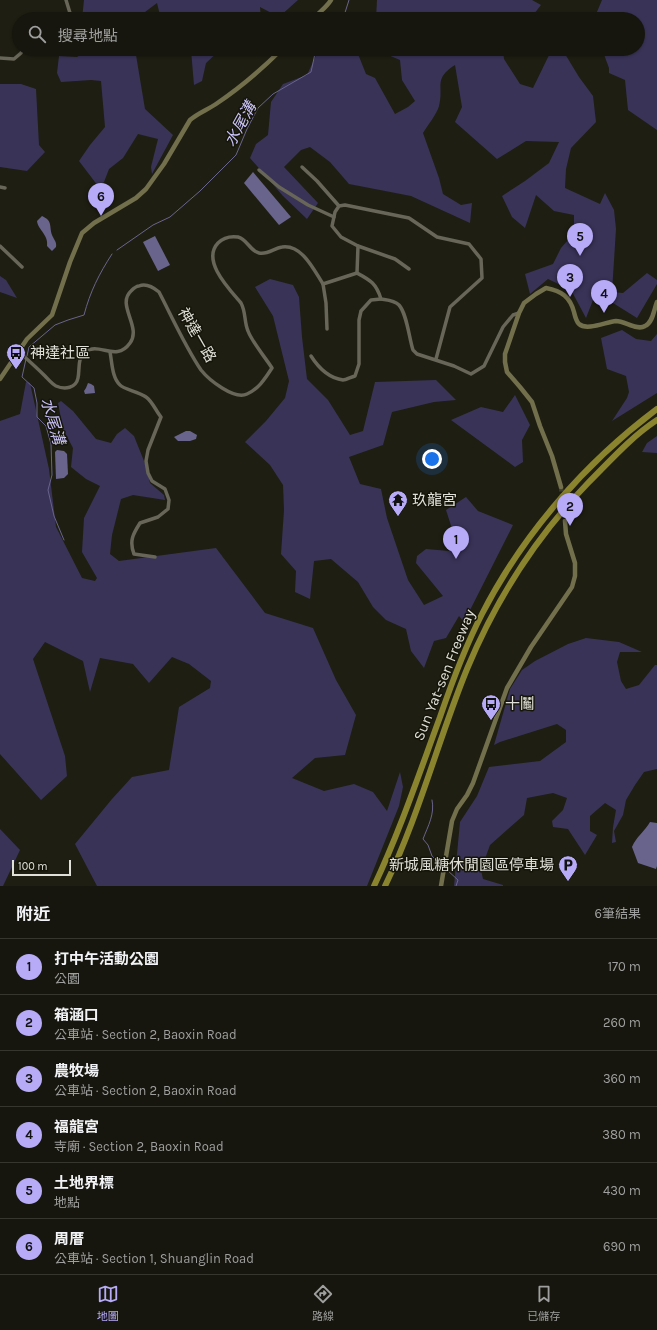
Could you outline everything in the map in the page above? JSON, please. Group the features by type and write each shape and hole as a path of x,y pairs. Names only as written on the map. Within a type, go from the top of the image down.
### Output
{"highway":[{"name":"Sun Yat-sen Freeway","path":"374,886 396,838 456,673 481,615 491,597 525,544 573,485 607,450 657,409"},
{"name":"Sun Yat-sen Freeway","path":"385,886 393,870 422,795 467,669 482,634 517,572 547,528 573,498 623,448 646,427 657,420"}],"street":[{"path":"66,0 70,12"},
{"path":"319,12 326,8 330,0"},
{"path":"0,58 14,59 18,56"},
{"path":"0,379 18,350 27,339 52,315 70,262 82,233 94,223 136,198 146,189 164,164 190,120 196,115 215,105 246,82 274,56"},
{"path":"302,167 317,181 339,206"},
{"path":"259,170 279,187 308,205 334,217"},
{"path":"0,187 5,188"},
{"path":"409,269 395,259 358,246 341,237 332,226 335,212 339,206 345,205 409,218 437,237 469,244 481,259 482,278 450,307 436,359"},
{"name":"神達一路","path":"18,350 56,386 66,389 72,387 77,381 81,358 86,351 94,348 117,352 130,344 134,331 127,306 129,293 139,286 149,286 158,292 202,371 227,392 235,395 246,395 257,387 272,368 248,333 244,308 216,272 213,261 215,246 221,240 239,237 247,242 252,249 258,253 266,254 282,247 294,248 301,253 323,284"},
{"path":"0,246 22,267"},
{"path":"356,273 358,246"},
{"path":"328,329 323,284 356,273 371,280 376,286 381,299"},
{"path":"561,487 552,456 532,402 507,372 505,354 519,313 524,304 546,288 559,291 568,298 576,320 580,324 587,326 616,321 638,327 644,327 649,324 657,302"},
{"path":"311,356 318,368 328,375 344,380 354,376 359,364 359,320 361,311 371,300 392,300 398,304 403,312 413,350 417,354 436,359 471,374 484,366 503,327 513,314 519,313"},
{"path":"110,352 115,377 120,386 133,390 147,398 161,417 148,450 146,461 148,473 152,481 165,490 169,500 168,509 158,517 140,523 134,532 131,545 134,554 155,557"},
{"path":"441,886 452,820 473,783 507,688 531,647 572,586 575,576 575,563 566,534 565,521"}],"shaded area":[{"path":"84,0 298,0 285,12 270,12 260,7 260,12 159,12 157,3 145,12 83,12"},
{"path":"377,0 532,0 541,5 536,12 376,12"},
{"path":"602,0 657,0 657,130 628,110 625,80 609,73 609,68 605,56 645,56 645,12 597,12"},
{"path":"59,56 136,56 145,109 173,135 152,174 151,167 158,139 138,134 123,158 109,169 104,182 98,186 79,161 105,127 101,81 91,80 61,82 57,73"},
{"path":"192,56 214,56 206,63 202,81 194,85"},
{"path":"316,56 359,56 366,74 375,78 395,114 408,107 415,101 402,80 400,60 391,56 504,56 504,59 520,84 533,88 549,56 566,56 593,96 596,122 571,148 566,169 565,188 600,204 605,193 614,210 616,229 612,292 623,293 647,273 657,280 657,284 637,318 605,298 595,295 586,318 571,290 548,279 530,294 525,274 553,264 561,248 574,233 574,215 554,211 536,195 525,228 512,217 502,196 549,163 559,142 526,141 497,159 455,122 462,107 455,65 444,74 441,83 438,109 423,133 443,194 461,205 472,203 470,223 411,196 349,184 330,162 310,147 301,150 284,167 318,203 307,219 283,196 250,158 256,144 268,135 271,102 283,84 307,75"},
{"path":"0,84 21,84 36,89 39,145 45,152 27,171 0,167"},
{"path":"253,172 291,217 279,225 244,183"},
{"path":"42,216 48,220 52,235 56,242 56,247 52,251 47,246 45,236 37,221"},
{"path":"155,236 170,265 158,271 143,242"},
{"path":"0,276 6,280 17,298 0,292"},
{"path":"270,279 293,285 299,297 307,379 328,400 350,435 363,431 375,382 436,380 456,400 434,402 392,412 383,445 349,457 360,484 381,489 387,518 408,580 424,605 443,596 416,563 417,556 426,549 449,551 455,538 446,510 466,497 478,511 513,525 464,622 459,616 446,638 434,641 424,668 411,651 406,629 386,620 373,607 358,582 331,559 314,561 310,599 295,592 296,571 281,554 284,510 283,485 270,465 245,442 266,421 285,398 289,381 273,316 255,287"},
{"path":"622,330 636,339 651,341 657,334 657,393 612,421 627,398 629,392 626,376 607,369 601,338"},
{"path":"26,382 30,383 49,469 56,527 82,578 95,581 97,578 82,552 84,518 100,486 86,479 71,467 73,448 63,429 58,403 61,401 73,411 96,439 111,443 117,434 125,428 134,436 146,466 150,483 164,495 165,500 133,495 121,499 112,535 110,554 119,561 216,548 265,613 313,628 336,680 356,715 345,755 315,758 292,778 324,791 354,784 373,792 387,811 400,772 403,787 399,806 367,886 97,886 75,844 132,777 169,770 179,707 210,688 211,681 189,664 172,657 149,683 133,664 100,658 90,692 83,661 45,642 33,659 65,756 67,776 41,800 0,754 0,421 20,414"},
{"path":"88,383 94,386 95,393 85,394 84,391"},
{"path":"515,395 530,425 522,440 523,462 515,467 451,420 481,407 503,412"},
{"path":"186,431 190,431 197,435 196,439 190,441 178,441 174,437"},
{"path":"657,436 657,453 642,452 647,443"},
{"path":"57,450 64,451 67,454 68,474 64,478 56,479 55,452"},
{"path":"586,638 619,642 642,652 620,652 617,662 621,681 626,689 639,685 655,665 657,665 657,769 644,772 626,800 623,815 614,831 616,842 612,843 616,810 605,803 590,816 590,831 597,835 585,855 568,829 553,827 552,821 563,810 567,798 553,793 527,798 524,815 490,845 481,870 483,879 503,886 454,886 460,822 477,796 489,767 540,761 566,742 566,730 557,724 494,745 510,689 522,670 535,661 568,644"},
{"path":"650,822 657,823 656,869 638,863 632,847"},
{"path":"0,829 20,850 3,886 0,886"}],"waterway":[{"name":"水尾溝","path":"345,12 349,0"},
{"name":"水尾溝","path":"117,250 153,225 170,217 200,191 236,155 258,108 273,94 311,72 314,56"},
{"name":"水尾溝","path":"27,356 29,347 55,325 84,315 95,283 112,254"},
{"name":"水尾溝","path":"26,359 22,377 34,388 37,403 37,417 46,426 51,444 52,475 48,490 54,516 64,540"},
{"path":"432,800 432,815 423,839 428,845 432,856 441,865"},
{"path":"447,870 458,880 456,886"}],"tunnel":[{"path":"561,487 565,521"}],"place":[{"name":"周厝","path":"101,216"},
{"name":"土地界標","path":"580,256"},
{"name":"農牧場","path":"570,297"},
{"name":"福龍宮","path":"604,313"},
{"name":"神達社區","path":"16,370"},
{"name":"玖龍宮","path":"398,517"},
{"name":"箱涵口","path":"570,526"},
{"name":"打中午活動公園","path":"456,559"},
{"name":"十鬮","path":"491,721"},
{"name":"新城風糖休閒園區停車場","path":"568,882"}]}
